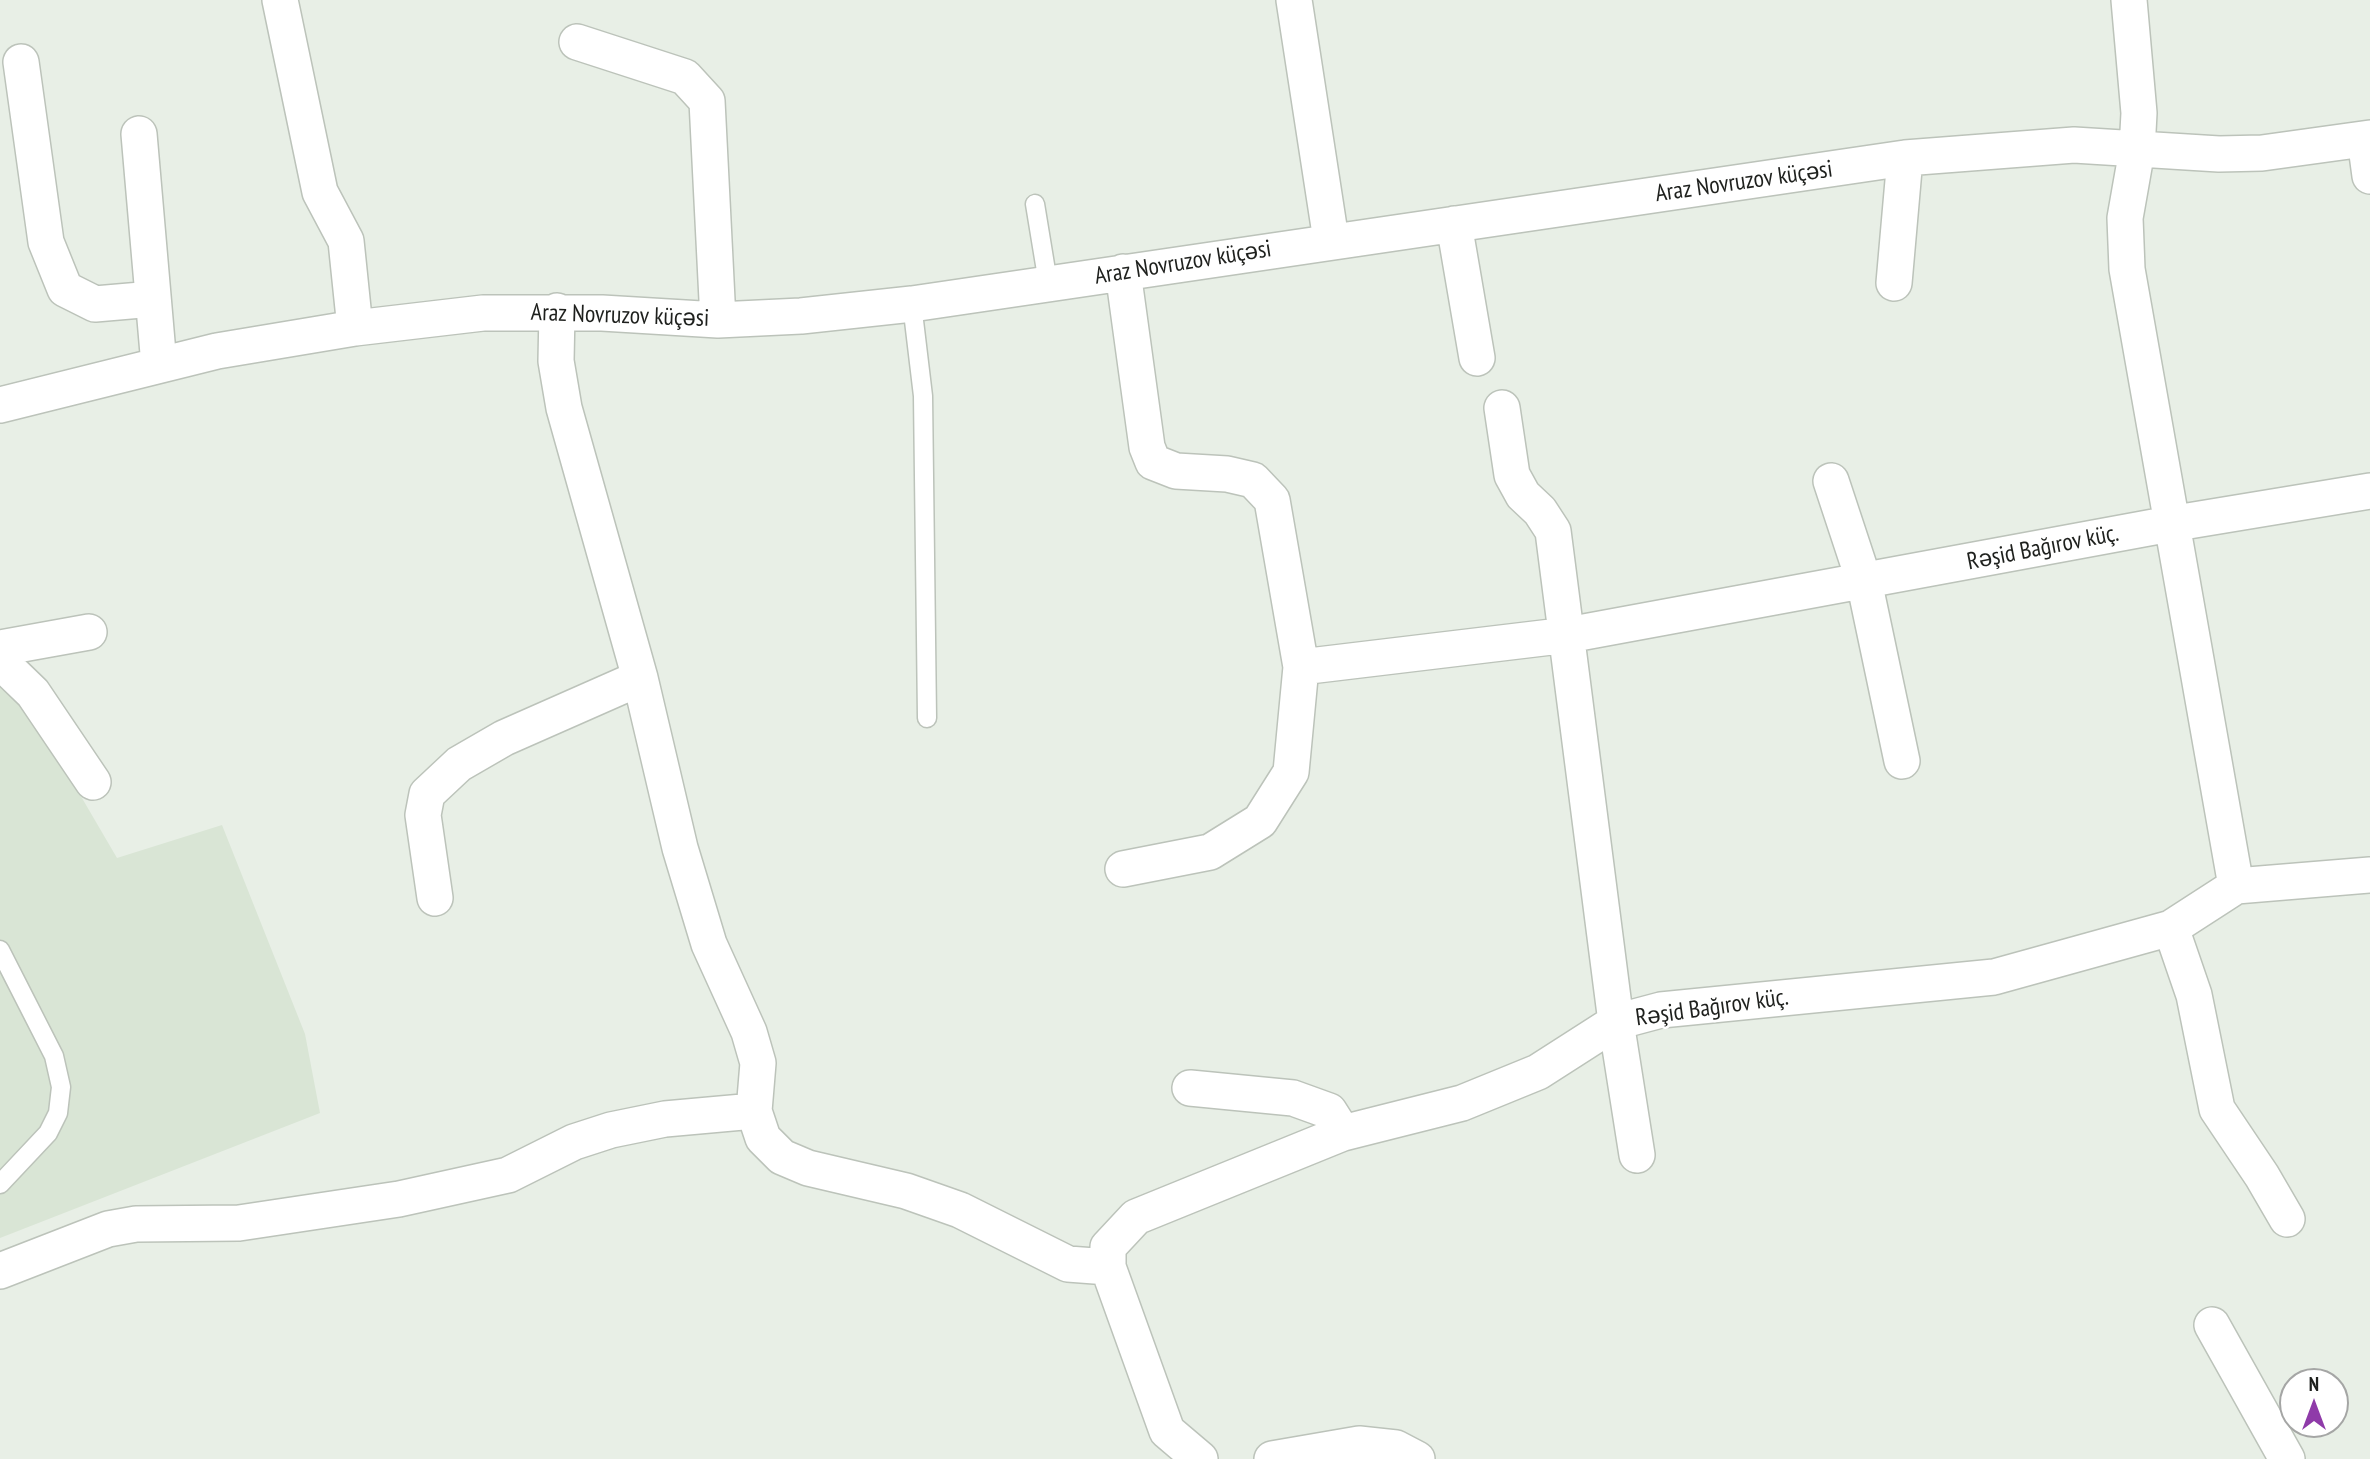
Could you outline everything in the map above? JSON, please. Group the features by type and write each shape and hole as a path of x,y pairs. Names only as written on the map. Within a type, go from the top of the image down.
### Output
{"street":[{"path":"280,0 320,192 346,241 355,328"},
{"path":"1294,0 1331,240"},
{"path":"2129,0 2139,113 2137,150 2125,218 2127,269 2236,886"},
{"path":"577,42 685,77 707,100 719,320"},
{"path":"21,62 46,242 65,289 95,304 153,299"},
{"path":"139,134 159,365"},
{"path":"2367,138 2370,176"},
{"name":"Araz Novruzov küçəsi","path":"0,405 217,351 355,328 484,313 557,312 719,320 801,316 912,304 1331,240 1905,158 2074,145 2137,150 2262,153 2367,138"},
{"path":"1894,283 1905,158"},
{"path":"1454,224 1476,358"},
{"path":"1123,272 1146,447 1153,462 1176,471 1227,474 1253,480 1272,500 1301,667 1291,772 1260,821 1210,852 1123,869"},
{"path":"557,312 556,361 564,408 640,678 680,848 709,944 749,1032 758,1063 754,1111 763,1138 782,1157 808,1168 905,1191 960,1210 1068,1264 1108,1267 1165,1445 1200,1459"},
{"path":"1502,408 1512,475 1522,495 1540,511 1553,531 1616,1022 1637,1155"},
{"path":"1831,481 1864,581 1902,761"},
{"name":"Rəşid Bağırov küç.","path":"1301,667 1568,635 2170,524 2370,491"},
{"path":"0,648 89,632"},
{"path":"0,661 33,693 93,782"},
{"path":"435,898 423,815 427,793 459,764 504,738 640,678"},
{"name":"Rəşid Bağırov küç.","path":"1108,1267 1108,1247 1136,1217 1343,1133 1462,1104 1538,1072 1616,1022 1661,1010 1994,977 2171,928 2236,886 2370,875"},
{"path":"2171,928 2193,995 2217,1109 2287,1219"},
{"path":"1190,1088 1293,1098 1329,1111 1343,1133"},
{"path":"0,1271 108,1229 136,1224 239,1223 399,1199 508,1175 575,1142 611,1130 665,1119 754,1111"},
{"path":"2212,1325 2287,1459"},
{"path":"1272,1459 1359,1444 1396,1448 1418,1459"}],"lane":[{"path":"1035,204 1048,283"},
{"path":"912,304 923,396 927,718"},
{"path":"0,950 54,1056 61,1087 58,1112 48,1133 0,1184"}],"shaded area":[{"path":"0,683 27,704 117,858 222,825 305,1034 320,1113 0,1238"}]}
